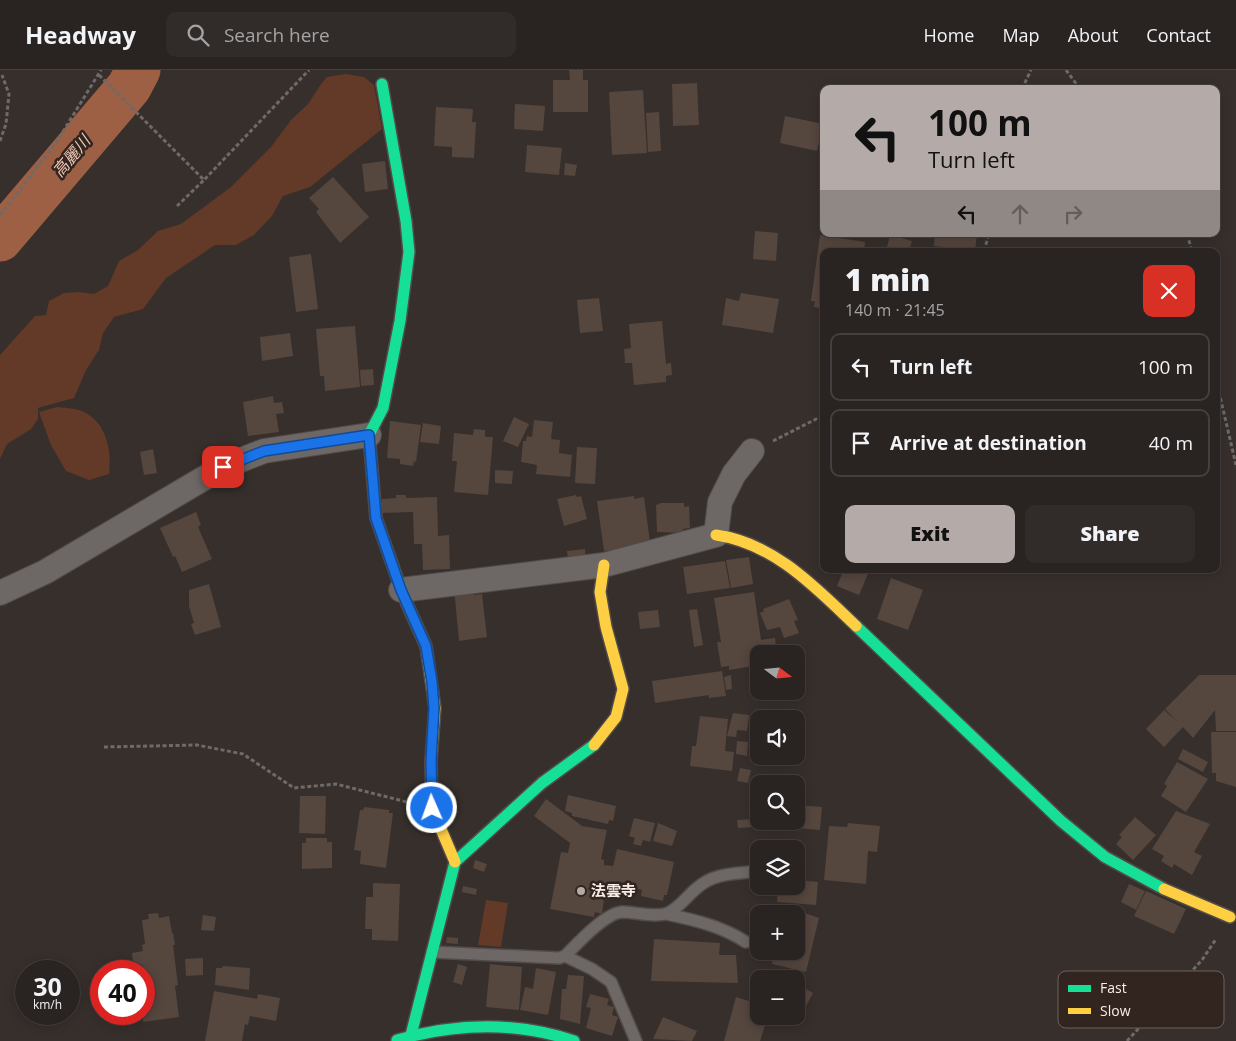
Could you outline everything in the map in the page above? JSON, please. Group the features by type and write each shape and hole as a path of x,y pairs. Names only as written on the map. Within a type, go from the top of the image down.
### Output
{"street":[{"path":"382,84 406,221 409,252 400,321 382,408 369,435 376,518 401,590 426,646 434,708 431,761 432,808 455,862"},
{"path":"0,593 45,572 223,467 264,451 369,435"},
{"path":"716,535 720,502 734,474 752,451"},
{"path":"401,590 604,564 716,535 738,538 765,550 813,585 1061,821 1105,857 1151,883 1230,917"},
{"path":"411,1035 455,862 542,783 598,742 616,717 623,689 606,627 600,592 604,564"},
{"path":"395,1041 411,1035 443,1029 498,1025 534,1029 574,1041"}],"lane":[{"path":"666,914 676,908 698,886 714,877 734,872 750,871"},
{"path":"565,956 606,919 620,912 666,914 702,922 728,931 746,942"},
{"path":"432,952 520,958 565,956 592,969 611,982 636,1041"}],"path":[{"path":"0,215 56,143 101,70"},
{"path":"177,206 309,70"},
{"path":"1024,85 1031,70"},
{"path":"1066,70 1077,85"},
{"path":"0,141 6,124 9,94 2,75"},
{"path":"99,75 204,180"},
{"path":"1220,396 1236,465"},
{"path":"752,451 820,417"},
{"path":"104,747 197,745 243,754 294,788 336,784 432,808"},
{"path":"1192,971 1202,960 1230,917"},
{"path":"1127,1041 1139,1028"}],"shaded area":[{"path":"346,74 364,77 374,85 382,129 310,187 283,196 272,216 254,235 236,245 215,245 166,278 143,309 114,317 103,333 99,350 86,370 74,398 38,408 38,419 31,429 7,444 0,459 0,355 35,316 46,315 49,301 64,293 94,294 108,286 119,261 138,250 158,231 181,224 231,187 271,147 291,120 308,104 327,77"},
{"path":"57,407 81,411 98,423 106,439 110,457 109,474 89,480 66,471 51,445 39,412"},
{"path":"486,900 508,903 501,947 478,945"}],"building":[{"path":"569,70 583,70 583,80 588,80 588,112 553,112 553,80 570,80"},
{"path":"697,83 699,125 673,126 672,84"},
{"path":"643,90 647,153 612,155 609,92"},
{"path":"515,104 545,106 543,131 514,129"},
{"path":"436,107 473,109 472,122 476,122 474,158 452,157 452,147 434,146"},
{"path":"659,112 661,151 648,152 646,113"},
{"path":"785,116 820,123 820,138 817,151 780,143"},
{"path":"527,145 562,148 559,175 525,172"},
{"path":"385,161 388,189 365,192 362,164"},
{"path":"565,163 577,165 575,176 564,175"},
{"path":"333,177 369,217 340,243 316,212 319,209 309,198"},
{"path":"755,231 778,233 776,261 753,259"},
{"path":"820,235 820,237 865,242 864,248 820,248 820,308 814,307 815,301 811,301"},
{"path":"890,237 912,241 910,248 887,248"},
{"path":"935,237 977,237 975,248 934,246"},
{"path":"311,254 318,309 296,312 289,257"},
{"path":"741,293 779,299 773,333 722,325 726,298 739,301"},
{"path":"599,298 603,331 580,333 577,300"},
{"path":"662,321 666,364 671,363 672,375 666,376 666,382 634,385 632,363 625,363 624,349 631,348 629,324"},
{"path":"355,326 360,387 325,391 324,376 320,376 316,329"},
{"path":"290,333 293,356 262,361 260,337"},
{"path":"373,369 374,385 361,386 360,370"},
{"path":"273,396 274,403 282,402 284,413 276,414 279,432 248,436 243,402"},
{"path":"514,417 529,424 518,447 503,441"},
{"path":"534,420 553,422 551,439 560,440 559,453 572,455 570,477 536,474 537,465 521,462 523,441 526,441 527,436 532,437"},
{"path":"390,421 421,425 416,462 414,461 413,466 400,464 400,459 387,458"},
{"path":"423,423 441,426 439,444 420,442"},
{"path":"474,429 485,430 485,437 493,437 488,495 454,492 457,461 452,461 454,433 473,435"},
{"path":"577,447 597,448 595,484 575,483"},
{"path":"153,449 157,473 144,475 140,452"},
{"path":"495,470 513,471 512,484 495,483"},
{"path":"396,495 406,495 406,498 437,497 438,536 449,535 450,569 423,570 422,544 414,544 413,512 382,513 382,499 396,498"},
{"path":"576,495 577,497 581,496 587,519 564,526 557,499"},
{"path":"634,496 634,499 644,497 650,542 644,546 604,551 597,501"},
{"path":"661,503 684,503 684,507 689,506 690,528 683,529 683,533 657,532 656,505"},
{"path":"196,512 201,525 198,527 212,559 182,572 160,528"},
{"path":"585,549 586,561 569,563 567,551"},
{"path":"749,557 753,584 731,588 726,560"},
{"path":"725,561 730,588 687,594 683,567"},
{"path":"842,573 868,573 859,595 837,586"},
{"path":"891,578 923,590 908,630 877,619"},
{"path":"209,584 221,627 195,635 191,624 194,623 189,606 189,590"},
{"path":"473,585 474,595 482,594 487,637 459,641 454,588"},
{"path":"754,592 761,640 775,638 776,645 750,645 750,666 729,670 729,666 721,667 717,642 721,642 714,598"},
{"path":"789,599 798,620 794,621 799,633 784,638 780,627 767,630 760,613 764,611 763,609"},
{"path":"697,609 703,645 694,647 689,610"},
{"path":"658,610 660,627 640,629 638,612"},
{"path":"722,671 726,696 709,698 709,695 655,703 652,681"},
{"path":"731,675 732,689 726,690 724,677"},
{"path":"1199,675 1236,675 1236,731 1216,731 1215,710 1193,738 1183,727 1164,747 1146,729 1164,710 1178,722 1165,709"},
{"path":"733,713 749,715 747,731 737,730 736,737 727,736"},
{"path":"700,716 728,719 725,751 734,752 732,771 690,766 692,746 696,746"},
{"path":"1211,732 1236,732 1236,787 1216,781 1216,773 1212,773"},
{"path":"737,741 748,742 747,756 736,754"},
{"path":"1183,749 1208,762 1203,772 1178,759"},
{"path":"1177,762 1208,779 1186,812 1161,796 1167,786 1164,784"},
{"path":"740,768 751,770 748,783 737,781"},
{"path":"568,795 616,806 613,821 609,820 608,824 572,816 572,813 565,811"},
{"path":"300,796 326,796 325,834 299,833"},
{"path":"546,799 582,826 607,830 601,859 604,860 604,865 613,866 610,880 617,849 674,862 667,895 664,895 663,901 641,896 642,890 611,883 607,900 604,900 602,914 595,912 594,917 550,909 561,852 568,853 570,843 534,816"},
{"path":"805,806 822,807 820,830 805,829"},
{"path":"364,807 389,810 389,813 393,813 386,868 360,864 361,851 354,850 360,810 363,810"},
{"path":"1176,811 1210,824 1194,852 1202,856 1192,875 1174,864 1172,868 1161,861 1164,856 1152,849"},
{"path":"1135,817 1156,835 1133,860 1116,844 1122,837 1119,835"},
{"path":"634,818 655,823 650,842 643,840 641,846 633,844 635,838 629,836"},
{"path":"750,819 750,827 738,828 737,820"},
{"path":"658,823 677,831 672,846 653,841"},
{"path":"848,823 880,826 877,852 868,851 866,884 824,880 829,826 847,827"},
{"path":"306,838 327,838 327,842 332,842 332,868 302,869 302,843 306,843"},
{"path":"475,860 487,864 484,872 473,868"},
{"path":"805,881 818,882 816,905 777,902 777,895 805,895"},
{"path":"373,883 400,884 398,941 372,940 372,929 365,929 366,897 373,897"},
{"path":"1129,884 1145,891 1136,910 1121,902"},
{"path":"463,886 477,889 476,895 462,892"},
{"path":"1146,891 1186,909 1174,934 1134,916"},
{"path":"158,913 159,918 169,916 175,945 173,945 178,985 175,986 179,1017 155,1020 155,960 133,960 132,953 143,951 142,945 145,944 142,920 149,919 148,914"},
{"path":"805,913 819,918 806,972 805,970 772,964 773,960 805,960"},
{"path":"203,915 216,917 214,931 201,930"},
{"path":"447,937 458,938 458,944 446,943"},
{"path":"654,939 720,943 719,955 736,955 738,983 651,981"},
{"path":"203,958 203,975 186,976 185,959"},
{"path":"458,964 467,967 462,985 453,982"},
{"path":"490,964 522,967 519,1010 486,1007"},
{"path":"223,966 250,968 249,990 215,985 216,968 222,968"},
{"path":"536,968 556,972 548,1015 520,1010 525,987 533,989"},
{"path":"568,975 584,976 580,1024 560,1019 562,989 566,989"},
{"path":"805,988 813,993 805,1008"},
{"path":"214,991 257,999 258,994 280,998 276,1021 250,1016 248,1025 245,1024 242,1041 205,1041"},
{"path":"590,994 609,999 607,1005 614,1007 612,1015 618,1017 612,1036 586,1028 591,1008 586,1007"},
{"path":"736,997 750,1001 750,1025 765,1025 760,1041 724,1041"},
{"path":"663,1017 697,1031 692,1041 653,1039"}],"waterway":[{"name":"高麗川","path":"0,239 129,87 138,70"}],"traffic: fast":[{"path":"382,84 406,221 409,252 400,321 383,408 369,435 376,518 403,595"},
{"path":"856,626 1061,821 1105,857 1164,889"},
{"path":"411,1035 455,862 542,783 594,745"},
{"path":"397,1040 442,1030 508,1027 530,1030 574,1041"}],"traffic: slow":[{"path":"716,535 757,547 775,557 793,569 856,626"},
{"path":"594,745 616,717 623,689 606,627 600,592 604,565"},
{"path":"403,595 426,646 435,708 431,761 432,808 455,862"},
{"path":"1164,889 1230,917"}],"place":[{"name":"法雲寺","path":"581,891"}],"route":[{"path":"223,467 264,451 369,435 376,518 401,590 426,646 434,708 431,761 432,808"}]}
